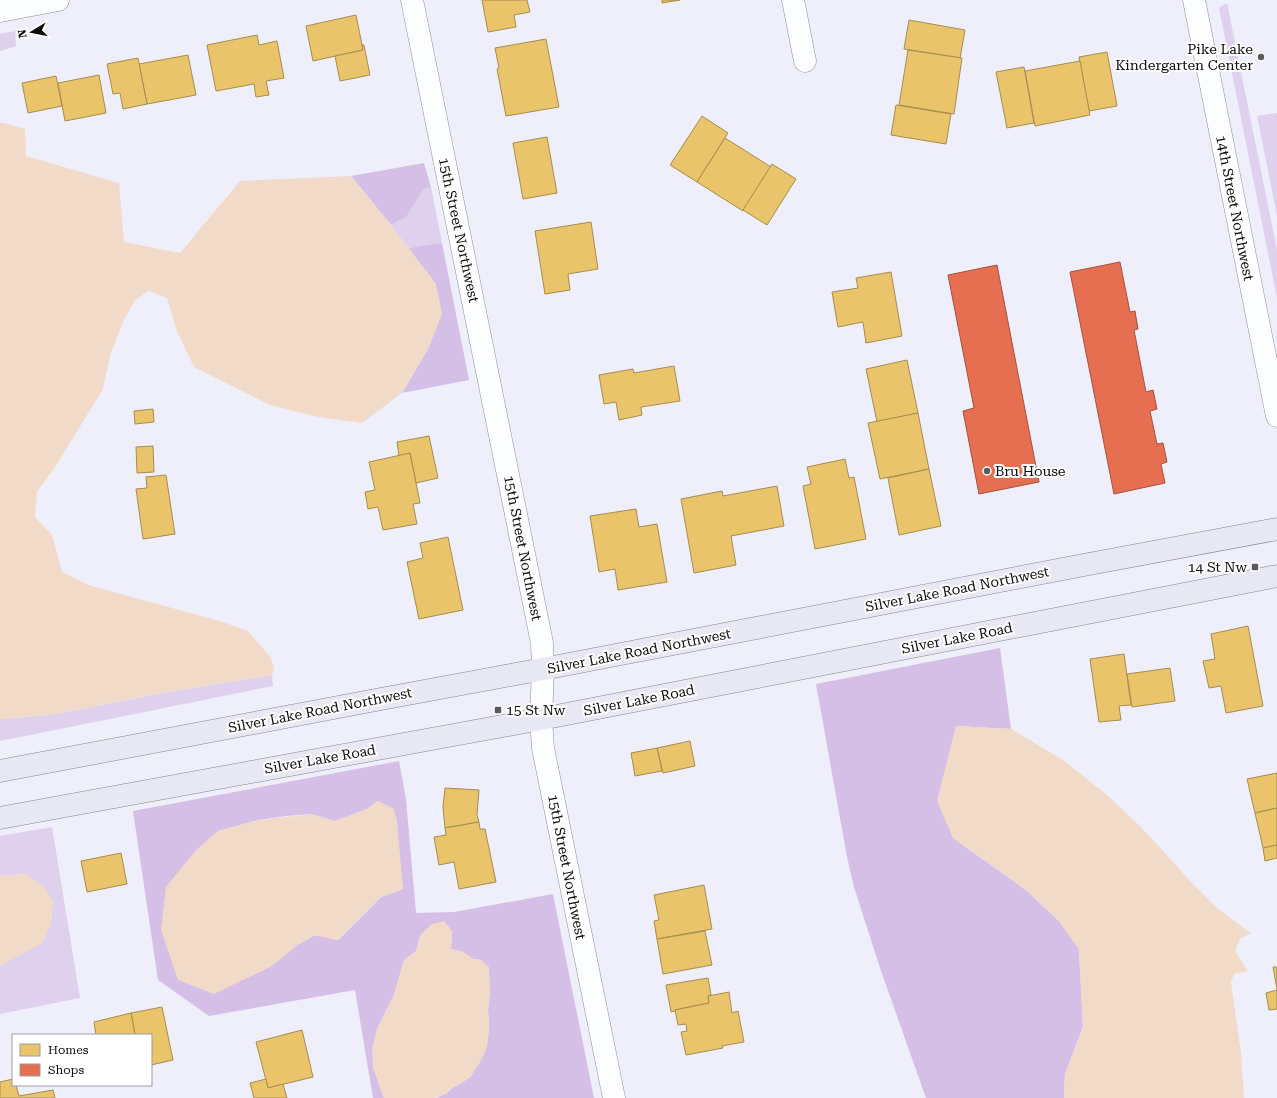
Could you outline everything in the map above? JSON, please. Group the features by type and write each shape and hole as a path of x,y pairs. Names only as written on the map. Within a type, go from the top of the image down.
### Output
{"main road":[{"name":"Silver Lake Road Northwest","path":"0,771 543,669 1277,528"},
{"name":"Silver Lake Road","path":"0,818 541,718 1277,576"}],"street":[{"path":"0,11 58,0"},
{"name":"15th Street Northwest","path":"412,0 536,609 542,642 543,669 541,718 543,748 614,1098"},
{"path":"793,0 805,61"},
{"name":"14th Street Northwest","path":"1194,0 1277,416"}],"shaded area":[{"path":"1227,3 1277,250 1277,298 1219,8"},
{"path":"15,31 16,46 0,51 0,34"},
{"path":"1277,113 1277,216 1257,116"},
{"path":"0,123 25,129 26,156 119,183 124,242 180,253 240,181 351,176 436,284 442,314 429,347 402,393 362,423 318,417 270,405 194,367 177,331 167,298 149,291 135,300 123,322 111,353 103,389 57,464 37,492 35,517 52,535 62,572 88,585 223,622 248,631 271,658 274,669 272,675 162,693 50,715 0,719"},
{"path":"424,163 431,187 424,189 406,217 391,225 351,176"},
{"path":"431,187 442,243 408,248 391,225 406,217 424,189"},
{"path":"442,243 469,380 402,393 429,347 436,284 408,248"},
{"path":"1000,648 1011,729 956,726 949,758 953,838 1026,890 1059,921 1079,949 1083,1027 1065,1074 1064,1098 926,1098 880,968 854,887 847,857 816,684"},
{"path":"272,675 273,686 0,741 0,719 50,715 162,693"},
{"path":"956,726 1011,729 1063,760 1106,794 1141,827 1218,909 1251,933 1240,939 1235,951 1248,971 1234,974 1231,982 1241,1054 1244,1098 1064,1098 1065,1074 1083,1027 1079,949 1059,921 1026,890 953,838 937,801"},
{"path":"399,761 406,799 416,913 454,912 553,894 594,1098 436,1098 447,1093 453,1087 489,1032 488,1009 490,992 481,960 473,959 463,952 451,949 452,931 421,934 416,951 404,960 394,995 377,1029 373,1067 384,1098 373,1098 355,990 209,1016 158,980 133,811","holes":["378,801 399,855 403,889 381,897 338,940 315,935 299,944 218,831 259,820 286,816 311,814 335,821 367,809"]},
{"path":"378,801 394,809 397,821 403,889 381,897 337,940 314,935 299,944 270,967 214,994 178,980 161,930 166,887 196,850 218,831 259,820 311,814 335,821 367,809"},
{"path":"52,827 80,998 0,1014 0,966 13,958 27,874 0,876 0,836"},
{"path":"27,874 46,889 53,901 51,925 42,943 0,966 0,876"},
{"path":"444,921 452,931 451,949 463,952 473,959 481,960 489,967 489,1032 487,1047 482,1059 470,1078 454,1087 447,1093 436,1098 384,1098 373,1067 372,1048 377,1029 394,995 404,960 416,951 421,934 432,924"}],"building: Homes":[{"path":"482,0 527,0 530,12 514,15 516,27 488,32"},
{"path":"662,0 680,0 662,3"},
{"path":"356,15 363,50 313,61 306,26"},
{"path":"909,20 965,30 960,58 904,49"},
{"path":"257,35 259,45 277,41 284,78 266,81 269,95 256,97 254,84 216,91 207,45"},
{"path":"546,39 559,107 506,116 497,69 499,68 495,48"},
{"path":"362,45 364,45 370,75 340,81 335,56 363,50"},
{"path":"908,50 962,58 954,114 899,105"},
{"path":"1107,52 1117,106 1089,111 1079,57"},
{"path":"188,55 196,95 147,104 139,64"},
{"path":"138,58 147,104 123,109 120,93 113,94 107,64"},
{"path":"1080,61 1090,115 1035,126 1025,71"},
{"path":"1024,67 1034,123 1007,128 996,72"},
{"path":"99,75 106,113 65,121 58,83"},
{"path":"56,76 62,106 28,113 22,83"},
{"path":"896,105 951,114 946,144 891,135"},
{"path":"702,116 728,133 697,182 670,165"},
{"path":"547,137 557,193 523,199 513,143"},
{"path":"725,138 771,167 743,211 697,182"},
{"path":"772,164 796,179 767,225 743,210"},
{"path":"591,222 598,269 568,274 570,290 545,294 535,231"},
{"path":"891,272 902,336 866,343 863,322 838,327 832,292 858,288 856,278"},
{"path":"907,360 918,413 877,422 866,369"},
{"path":"674,366 680,401 641,407 642,415 619,420 616,402 604,404 599,375 633,369 634,373"},
{"path":"153,409 154,422 135,424 134,411"},
{"path":"918,413 929,469 880,479 868,423"},
{"path":"429,436 438,478 416,483 410,453 399,456 397,442"},
{"path":"153,446 154,472 137,473 136,447"},
{"path":"410,453 420,503 413,504 417,524 383,530 378,507 368,509 365,492 375,490 369,462"},
{"path":"845,459 849,478 854,477 866,539 815,549 803,486 811,484 807,467"},
{"path":"929,469 941,526 899,535 888,478"},
{"path":"166,475 175,534 143,539 136,489 147,488 146,477"},
{"path":"777,486 784,526 731,536 736,565 694,573 681,499 722,491 723,496"},
{"path":"636,509 639,527 657,524 667,582 618,590 615,569 599,572 590,516"},
{"path":"448,537 463,610 419,619 407,562 423,558 420,543"},
{"path":"1248,626 1263,706 1226,713 1221,686 1209,688 1203,661 1215,659 1211,634"},
{"path":"1124,654 1131,705 1119,706 1121,720 1099,722 1090,659"},
{"path":"1170,668 1175,701 1132,707 1127,674"},
{"path":"690,741 695,766 663,773 657,748"},
{"path":"657,748 662,771 635,776 631,753"},
{"path":"1277,773 1277,808 1255,813 1247,779"},
{"path":"445,788 479,790 477,815 479,822 445,828 443,807"},
{"path":"1277,808 1277,845 1263,848 1255,813"},
{"path":"479,822 480,829 485,829 496,882 459,889 454,862 439,865 434,837 446,835 445,828"},
{"path":"1277,845 1277,858 1265,861 1263,848"},
{"path":"121,853 127,884 87,892 81,861"},
{"path":"704,885 712,929 657,939 654,921 659,920 654,895"},
{"path":"705,931 712,965 663,974 657,939"},
{"path":"1273,967 1277,967 1277,989"},
{"path":"708,978 711,995 708,996 709,1003 671,1012 666,985"},
{"path":"1277,990 1277,1009 1269,1010 1266,993"},
{"path":"729,992 732,1013 738,1011 744,1042 722,1046 723,1048 686,1055 681,1032 687,1031 686,1024 678,1025 675,1010 709,1003 708,996"},
{"path":"162,1007 173,1060 152,1065 152,1034 135,1034 131,1013"},
{"path":"131,1013 135,1034 96,1034 94,1022"},
{"path":"302,1030 313,1077 268,1088 256,1042"},
{"path":"12,1079 12,1086 16,1086 19,1096 53,1090 55,1098 0,1098 0,1082"},
{"path":"266,1079 268,1088 283,1084 287,1098 254,1098 250,1083"}],"building: Shops":[{"path":"1120,262 1130,312 1135,311 1138,329 1134,330 1146,392 1153,390 1157,409 1150,411 1157,444 1163,443 1167,462 1161,464 1165,483 1114,494 1070,272"},
{"path":"997,265 1039,482 979,494 963,411 974,408 948,275"}],"place":[{"name":"Pike Lake Kindergarten Center","path":"1261,57"},
{"name":"Bru House","path":"987,471"},
{"name":"14 St Nw","path":"1255,567"},
{"name":"15 St Nw","path":"498,710"}]}
